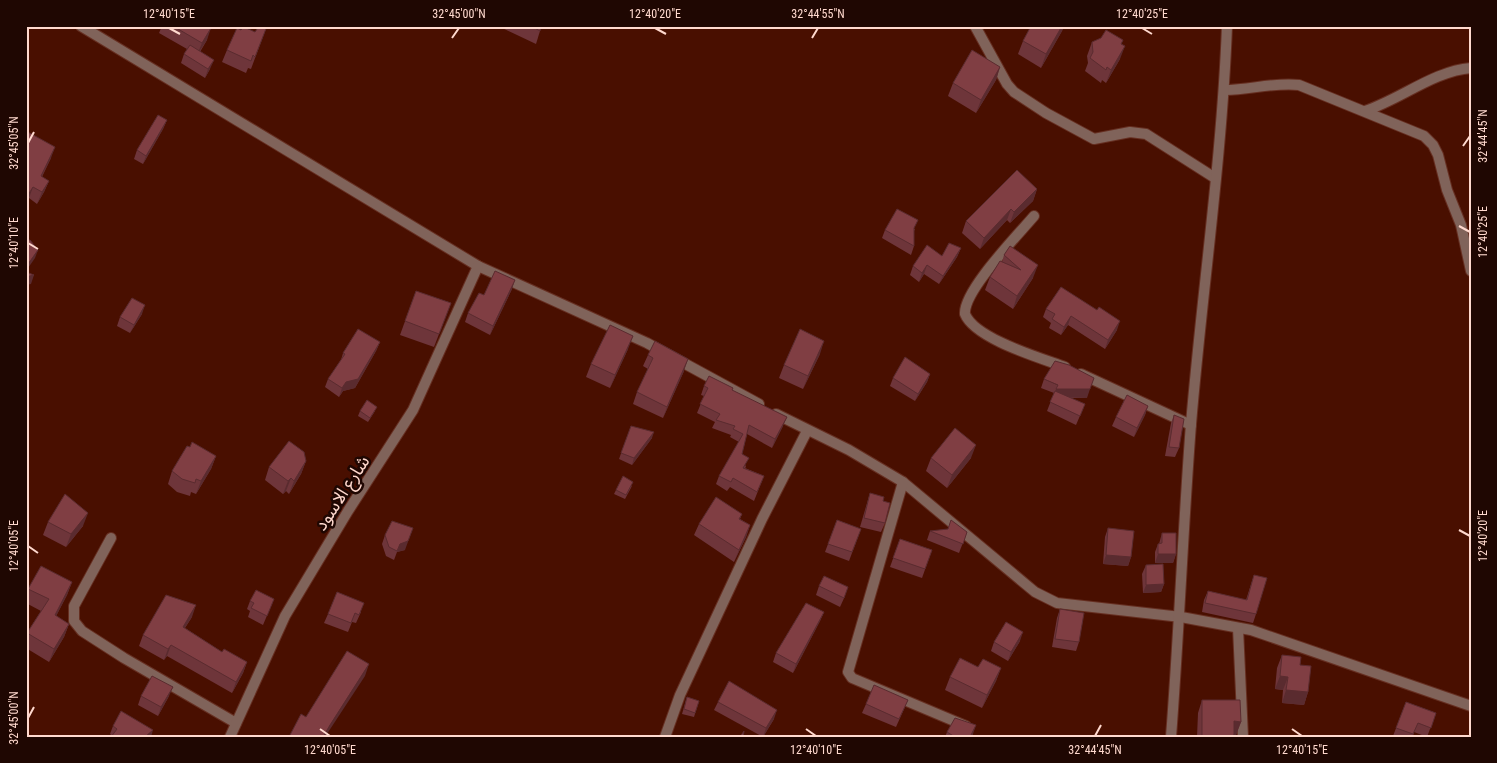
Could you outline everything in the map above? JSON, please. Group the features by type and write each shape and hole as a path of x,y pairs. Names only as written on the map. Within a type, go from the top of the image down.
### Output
{"street":[{"path":"81,26 478,266 647,343 807,431 848,450 903,482 1045,598 1057,604 1181,617 1279,638 1471,706"},
{"path":"975,26 1007,84 1014,92 1094,139 1130,132 1146,134 1215,178"},
{"path":"1171,737 1181,617 1191,425 1225,90 1227,26"},
{"path":"1365,111 1398,98 1442,74 1471,68"},
{"path":"1225,90 1252,89 1278,84 1299,85 1424,136 1433,144 1461,225 1471,271"},
{"path":"1034,216 977,284 965,305 966,318 1006,345 1067,367 1191,425"},
{"name":"شارع الاسود","path":"230,737 286,616 348,511 413,410 478,266"},
{"path":"665,737 680,695 762,519 807,431"},
{"path":"903,482 848,672 852,678 967,726"},
{"path":"112,538 74,606 73,615 77,626 124,658 236,722"},
{"path":"1238,628 1243,737"}],"building":[{"path":"173,26 208,26 211,28 202,43"},
{"path":"259,26 267,26 255,57 253,55 251,61 227,50 237,28 241,30 244,27 255,32"},
{"path":"531,26 541,26 540,31"},
{"path":"1031,26 1062,26 1046,54 1023,41"},
{"path":"1106,30 1123,40 1121,44 1125,46 1111,70 1107,67 1106,70 1090,58 1093,52 1092,42 1101,38"},
{"path":"190,45 214,60 208,69 184,54"},
{"path":"972,50 1000,67 981,100 953,83"},
{"path":"158,115 167,120 146,156 137,150"},
{"path":"26,131 55,147 41,176 49,181 42,192 33,187 26,198"},
{"path":"1017,170 1037,189 1014,212 1011,209 984,238 966,221"},
{"path":"897,209 918,220 914,228 914,246 885,230"},
{"path":"26,240 30,240 38,250 26,267"},
{"path":"949,243 961,248 943,276 927,265 922,273 913,266 927,245 942,256"},
{"path":"1010,246 1038,265 1017,296 990,277 1000,261 1021,270 1004,255"},
{"path":"495,271 515,280 493,326 468,313 479,293 484,295"},
{"path":"26,272 34,275 26,277"},
{"path":"1061,287 1097,310 1099,307 1120,321 1108,340 1071,316 1064,327 1052,319 1055,314 1046,309"},
{"path":"416,291 451,303 439,334 405,321"},
{"path":"132,298 145,305 134,325 120,317"},
{"path":"610,325 633,336 615,375 591,364"},
{"path":"358,329 380,342 358,379 346,382 342,388 328,379 345,354 343,353"},
{"path":"800,329 824,341 808,376 784,365"},
{"path":"655,341 688,359 667,407 637,392 653,358 648,355"},
{"path":"905,357 930,374 918,394 893,378"},
{"path":"1055,361 1069,365 1094,378 1090,389 1056,389 1058,385 1044,379"},
{"path":"709,376 733,388 732,390 787,417 775,439 749,425 742,454 749,458 743,468 764,476 757,492 733,478 731,482 719,476 743,434 733,429 735,426 716,420 720,414 700,404 708,388 704,386"},
{"path":"1055,391 1085,404 1080,416 1050,402"},
{"path":"1127,395 1148,406 1137,428 1116,417"},
{"path":"367,400 377,407 370,418 360,411"},
{"path":"1174,415 1184,419 1179,448 1169,447"},
{"path":"631,426 654,432 634,458 621,453"},
{"path":"955,428 976,445 952,475 931,458"},
{"path":"289,441 304,452 306,461 294,481 291,478 288,481 269,467"},
{"path":"192,442 216,456 201,481 196,479 195,483 182,479 172,471 187,446 190,447"},
{"path":"623,476 633,482 626,495 616,490"},
{"path":"870,493 884,497 883,501 890,503 885,523 864,518"},
{"path":"65,494 88,513 71,534 48,522"},
{"path":"716,497 742,514 739,519 750,525 739,550 699,524"},
{"path":"837,520 861,529 852,552 828,544"},
{"path":"951,520 967,532 963,544 930,531 948,529"},
{"path":"392,521 413,528 408,541 400,544 397,551 389,547 385,535"},
{"path":"1108,528 1134,531 1131,557 1106,555"},
{"path":"1162,533 1176,533 1176,554 1158,554 1158,544 1162,543"},
{"path":"900,539 932,550 925,569 893,558"},
{"path":"1163,564 1164,584 1146,585 1146,565"},
{"path":"41,566 72,582 55,615 69,624 54,649 27,633 49,599 28,589"},
{"path":"1254,575 1267,578 1256,614 1205,603 1208,591 1247,600"},
{"path":"824,576 848,587 844,598 819,586"},
{"path":"256,590 274,599 267,616 251,608 254,603 250,601"},
{"path":"337,592 364,603 359,615 355,613 351,623 328,614"},
{"path":"166,595 196,605 183,627 222,652 224,649 247,662 236,682 171,645 168,649 143,635"},
{"path":"806,603 824,612 796,664 776,653"},
{"path":"1060,609 1084,613 1079,642 1055,639"},
{"path":"1006,622 1023,632 1011,652 994,642"},
{"path":"347,651 369,664 323,737 289,737 301,714 306,717"},
{"path":"1282,655 1301,657 1300,665 1311,666 1308,692 1286,690 1288,677 1280,676"},
{"path":"960,658 978,667 983,659 1001,668 987,695 950,677"},
{"path":"152,676 173,687 161,707 141,696"},
{"path":"729,681 777,710 766,728 718,702"},
{"path":"874,685 908,700 899,719 866,704"},
{"path":"687,697 699,701 695,713 684,709"},
{"path":"1202,700 1240,700 1241,722 1234,721 1234,735 1229,737 1202,737"},
{"path":"1406,702 1436,713 1431,728 1418,723 1413,734 1396,728"},
{"path":"121,711 153,730 145,737 111,737 117,729 113,726"},
{"path":"955,718 976,725 970,737 955,737 947,732"}]}
